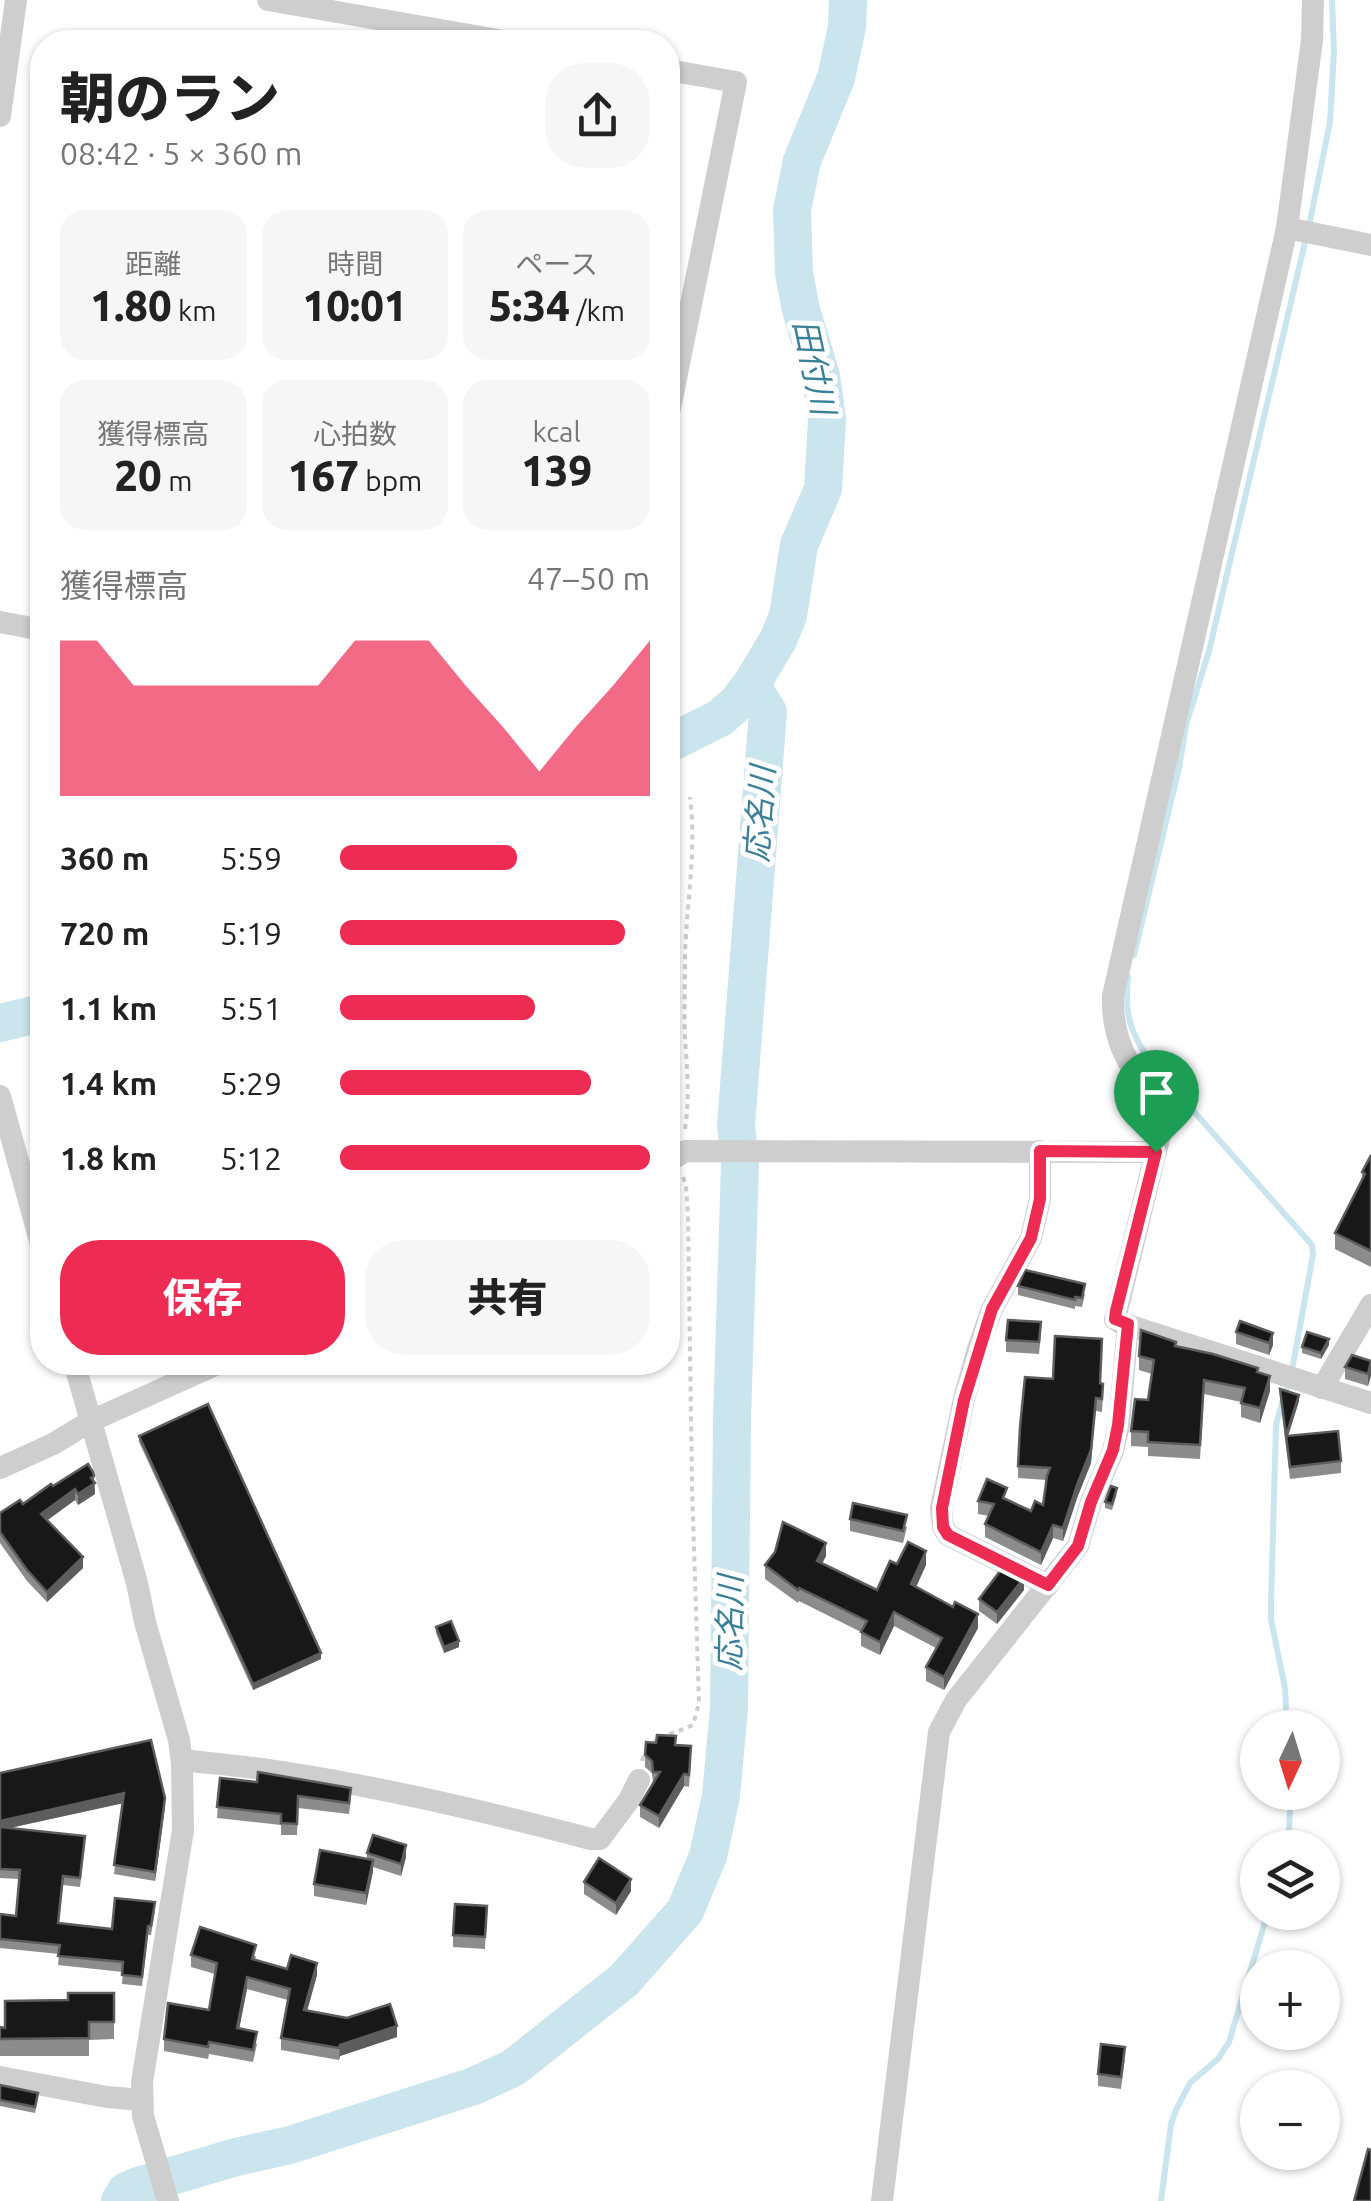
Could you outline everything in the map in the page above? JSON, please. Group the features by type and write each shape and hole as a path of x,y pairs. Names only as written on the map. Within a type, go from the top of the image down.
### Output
{"street":[{"path":"0,116 16,0"},
{"path":"268,0 441,30"},
{"path":"1313,0 1312,40 1287,228 1113,996 1117,1038 1140,1078 1166,1110 1115,1319 1371,1403"},
{"path":"680,72 736,82 680,359"},
{"path":"1287,228 1371,246"},
{"path":"0,622 30,628"},
{"path":"0,1097 30,1205"},
{"path":"1040,1151 1040,1199 1031,1238 992,1309 978,1349 942,1508 943,1527 948,1535 1048,1585"},
{"path":"680,1156 775,1152 1156,1152"},
{"path":"1322,1388 1371,1306"},
{"path":"882,2201 939,1732 956,1700 1078,1546 1113,1450 1128,1324"},
{"path":"78,1375 182,1760 183,1830 142,2082 145,2126 168,2201"},
{"path":"0,1468 193,1375"},
{"path":"182,1760 288,1773 406,1795 592,1840 600,1839 614,1822 639,1780"},
{"path":"0,2077 142,2100"}],"path":[{"path":"680,1146 686,1125 686,935 693,855 690,797"},
{"path":"639,1780 644,1752 651,1742 693,1725 698,1702 688,1216 680,1166"}],"building":[{"path":"1371,1155 1371,1251 1335,1233"},
{"path":"1025,1270 1085,1284 1082,1298 1075,1300 1018,1286"},
{"path":"1008,1320 1041,1322 1039,1342 1006,1340"},
{"path":"1240,1321 1273,1333 1269,1343 1236,1332"},
{"path":"1141,1330 1176,1342 1175,1346 1258,1368 1257,1372 1270,1376 1260,1408 1241,1403 1245,1388 1204,1380 1200,1445 1148,1442 1148,1432 1131,1431 1135,1399 1148,1400 1154,1360 1139,1356"},
{"path":"1307,1332 1329,1339 1321,1353 1302,1347"},
{"path":"1055,1336 1102,1339 1103,1384 1102,1399 1096,1398 1091,1450 1063,1528 1053,1525 1041,1552 985,1524 994,1504 978,1501 987,1479 1007,1488 1003,1498 1031,1511 1035,1501 1043,1505 1050,1468 1018,1466 1020,1427 1025,1377 1053,1379"},
{"path":"1352,1355 1371,1361 1368,1374 1345,1367"},
{"path":"1280,1389 1299,1395 1286,1436"},
{"path":"208,1404 321,1653 253,1684 139,1436"},
{"path":"1338,1431 1341,1461 1290,1467 1286,1436"},
{"path":"88,1464 95,1483 78,1494 75,1489 41,1514 83,1557 47,1592 0,1532 0,1513 20,1500 23,1504"},
{"path":"1111,1486 1117,1488 1112,1504 1105,1502"},
{"path":"853,1503 907,1515 903,1531 850,1519"},
{"path":"783,1522 826,1543 817,1561 877,1590 890,1561 897,1564 908,1542 926,1551 911,1584 953,1607 955,1602 978,1614 944,1677 926,1667 942,1638 894,1612 880,1642 861,1632 867,1621 798,1590 765,1565 775,1552"},
{"path":"1003,1567 1024,1578 997,1612 979,1599"},
{"path":"451,1621 459,1641 444,1647 436,1627"},
{"path":"657,1735 676,1736 675,1745 691,1746 689,1775 684,1774 659,1816 640,1805 660,1772 653,1772 652,1761 645,1755 646,1742 656,1743"},
{"path":"151,1740 165,1798 155,1872 114,1865 124,1793 0,1821 0,1773"},
{"path":"258,1772 351,1788 349,1803 298,1796 297,1824 281,1823 281,1814 217,1807 220,1778 257,1782"},
{"path":"0,1827 85,1836 80,1878 63,1876 58,1923 112,1929 115,1898 155,1902 142,1977 122,1975 123,1962 58,1956 60,1945 0,1939 0,1914 16,1916 20,1870 0,1869"},
{"path":"373,1835 406,1845 401,1864 367,1853"},
{"path":"320,1850 373,1860 366,1893 314,1884"},
{"path":"599,1858 631,1879 616,1903 584,1882"},
{"path":"455,1904 487,1906 485,1937 453,1935"},
{"path":"200,1927 256,1945 252,1959 287,1969 291,1955 317,1963 304,2010 347,2018 390,2004 397,2026 339,2048 281,2038 290,1989 247,1977 237,2028 257,2032 253,2050 164,2039 168,2003 209,2010 217,1963 191,1955"},
{"path":"68,1993 114,1993 114,2022 89,2022 89,2038 0,2039 0,2027 5,2028 5,2001 68,2000"},
{"path":"1101,2044 1125,2047 1121,2077 1098,2074"},
{"path":"0,2085 38,2093 35,2107 0,2100"},
{"path":"1368,2149 1371,2201 1354,2201"}],"waterway":[{"name":"田付川","path":"680,738 720,718 737,703 778,640 788,616 799,545 823,489 827,419 821,376 794,273 792,210 802,161 836,78 847,27 848,0"},
{"path":"1309,226 1330,122 1332,0"},
{"path":"1134,955 1186,725 1209,651 1306,238"},
{"name":"応名川","path":"120,2201 126,2191 138,2186 290,2145 474,2086 513,2068 624,1980 685,1911 708,1856 721,1796 729,1708 740,1164 736,1125 768,712 751,685"},
{"path":"1128,977 1130,1023 1151,1063 1312,1245 1292,1370"},
{"name":"田付川","path":"0,1023 30,1016"},
{"path":"1286,1710 1271,1604 1276,1425 1288,1382"},
{"path":"1289,1830 1290,1810"},
{"path":"1161,2201 1176,2110 1190,2083 1218,2059 1229,2042 1263,1930"}],"route":[{"path":"1040,1151 1156,1152 1116,1311 1115,1319 1128,1324 1113,1450 1078,1546 1048,1585 954,1539 943,1527 942,1508 964,1400 992,1309 1031,1238 1040,1199 1040,1151"}]}
